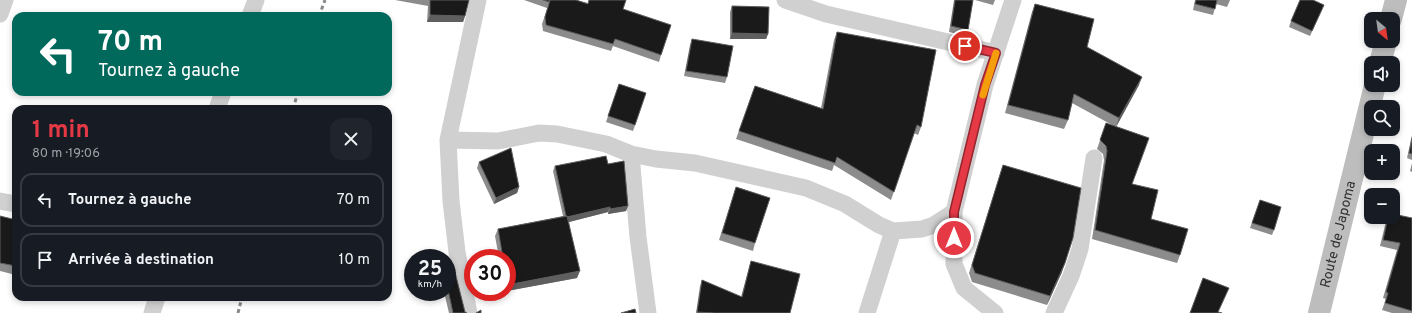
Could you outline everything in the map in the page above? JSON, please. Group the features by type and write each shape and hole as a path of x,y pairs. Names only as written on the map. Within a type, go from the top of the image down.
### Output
{"street":[{"path":"0,14 5,0"},
{"path":"252,12 256,0"},
{"path":"469,313 457,252 451,201 448,140 478,0"},
{"path":"785,0 826,14 996,53"},
{"path":"995,313 964,288 954,264 954,212 985,85 1013,0"},
{"path":"1393,12 1396,0"},
{"name":"Route de Japoma","path":"1319,313 1373,92"},
{"path":"448,140 498,141 539,133 557,134 606,144 631,154 656,159 695,163 806,188 846,204 879,225 893,231 922,229 934,225 954,212"},
{"path":"631,154 638,238 648,313"},
{"path":"1054,313 1071,276 1080,249 1094,158"},
{"path":"0,202 12,204"},
{"path":"867,313 893,231"},
{"path":"152,313 156,301"}],"building":[{"path":"430,0 469,0 465,16 430,15"},
{"path":"550,0 576,0 588,4 589,0 626,0 623,9 671,25 661,55 615,39 613,44 546,25 545,17"},
{"path":"955,0 973,0 968,30 951,26"},
{"path":"1196,0 1217,0 1215,9 1195,4"},
{"path":"1300,0 1313,0 1324,5 1312,31 1291,21"},
{"path":"1035,4 1094,19 1087,47 1142,77 1119,118 1074,94 1068,120 1008,105"},
{"path":"732,6 769,7 768,34 732,33"},
{"path":"837,32 936,50 921,127 917,125 894,192 837,157 835,163 739,131 755,86 823,109"},
{"path":"692,39 733,46 727,77 686,71"},
{"path":"619,84 646,93 635,125 608,116"},
{"path":"1106,123 1149,138 1132,184 1158,190 1151,219 1188,229 1180,255 1095,230 1107,151 1106,146 1100,140"},
{"path":"1412,138 1412,154 1409,153"},
{"path":"511,148 519,187 496,198 479,162"},
{"path":"606,156 608,164 624,161 628,206 610,209 610,207 567,217 555,166"},
{"path":"1003,165 1081,188 1073,238 1065,263 1050,296 975,273 972,265"},
{"path":"736,187 770,198 755,243 722,233"},
{"path":"1260,200 1281,207 1274,230 1252,223"},
{"path":"1400,215 1412,218 1412,311 1385,303 1388,293 1386,292 1400,243 1383,240 1386,224 1400,224"},
{"path":"0,216 12,219 12,265 0,263"},
{"path":"567,216 580,271 516,283 516,249 501,249 498,229"},
{"path":"751,261 800,274 790,313 697,312 702,280 742,297"},
{"path":"456,276 465,312 467,313 453,313 450,301 456,301"},
{"path":"1203,278 1229,288 1218,312 1222,313 1190,313"},
{"path":"635,309 636,313 621,313"}],"railway":[{"path":"320,12 325,0"},
{"path":"294,105 297,96"},
{"path":"238,313 241,301"}],"slow traffic":[{"path":"983,95 996,53"}],"route":[{"path":"954,238 954,212 985,85 996,53 965,46"}]}
